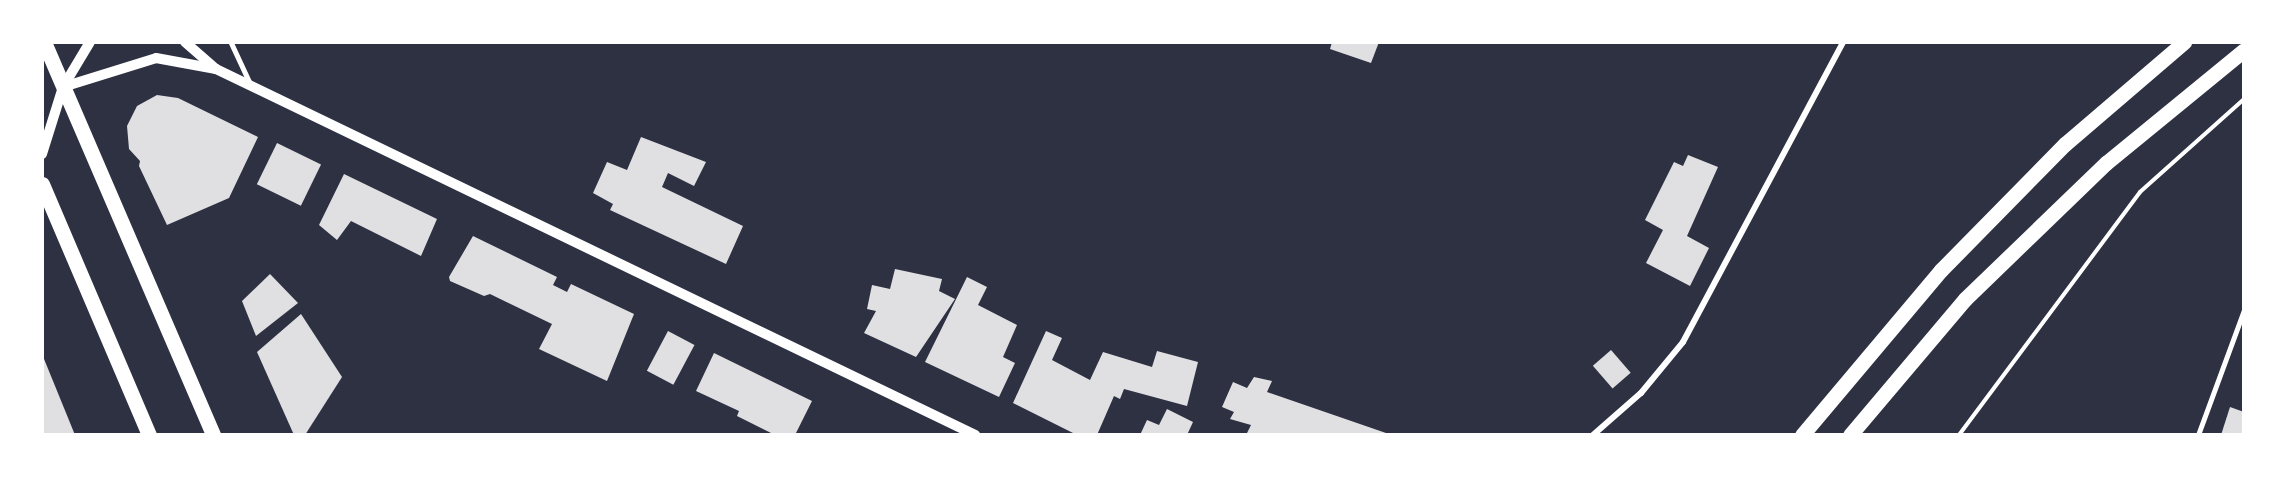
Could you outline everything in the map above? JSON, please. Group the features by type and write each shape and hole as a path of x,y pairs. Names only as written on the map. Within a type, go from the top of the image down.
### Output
{"main road":[{"path":"44,42 213,435"},
{"path":"1802,435 1941,270 2065,144 2184,42"},
{"path":"1850,435 1965,299 2106,163 2244,50"},
{"path":"42,184 149,435"}],"street":[{"path":"42,154 63,87 90,42"},
{"path":"185,42 216,69 252,87 975,435"},
{"path":"1593,435 1641,393 1683,342 1843,42"},
{"path":"63,87 156,58 216,69"}],"lane":[{"path":"231,42 252,87"},
{"path":"2198,435 2244,310"}],"path":[{"path":"1959,435 2140,192 2244,99"}],"building":[{"path":"1332,42 1379,42 1371,63 1330,49"},
{"path":"157,95 178,98 258,137 229,198 167,225 139,166 140,161 129,149 127,126 137,106"},
{"path":"641,137 706,162 694,186 668,173 662,187 743,226 726,264 610,210 613,204 593,193 607,162 627,170"},
{"path":"277,143 321,164 301,206 257,184"},
{"path":"1688,155 1718,167 1687,236 1709,248 1690,286 1646,263 1663,230 1645,220 1674,162 1683,166"},
{"path":"344,174 437,219 421,256 351,221 337,240 319,225"},
{"path":"473,236 557,277 553,285 567,292 571,284 634,314 607,381 539,349 552,324 490,294 484,296 450,281 449,277"},
{"path":"895,269 942,279 939,291 955,299 916,357 864,333 876,311 867,309 872,285 890,289"},
{"path":"270,274 298,303 256,336 242,301"},
{"path":"967,277 987,287 978,305 1017,325 1003,357 1015,363 999,397 925,362"},
{"path":"301,314 342,377 305,435 294,435 257,352"},
{"path":"668,331 694,345 673,385 647,371"},
{"path":"1046,331 1062,338 1052,360 1090,380 1103,352 1152,367 1157,351 1198,362 1187,406 1124,389 1120,399 1114,396 1097,435 1077,435 1013,403"},
{"path":"1611,350 1631,373 1613,388 1593,366"},
{"path":"714,353 812,401 795,435 775,435 737,416 739,411 696,391"},
{"path":"42,354 75,435 42,435"},
{"path":"1254,377 1272,381 1267,392 1386,433 1246,435 1251,425 1230,419 1234,412 1222,407 1233,382 1247,388"},
{"path":"2230,407 2244,412 2244,435 2221,435"},
{"path":"1167,409 1193,422 1187,435 1140,435 1147,420 1159,425"}]}
